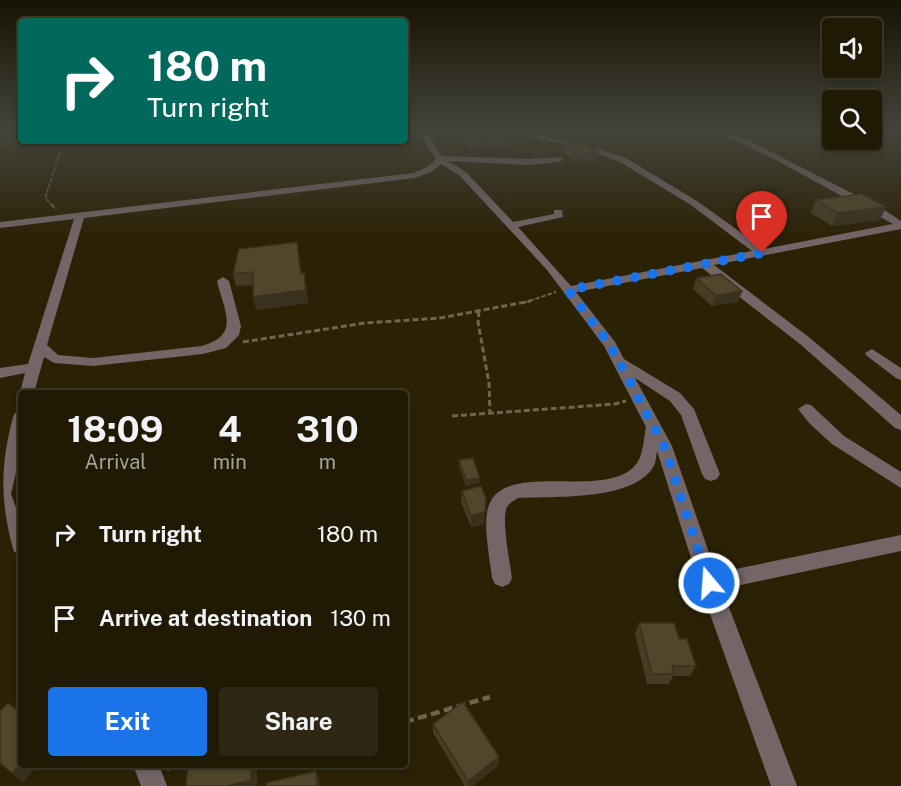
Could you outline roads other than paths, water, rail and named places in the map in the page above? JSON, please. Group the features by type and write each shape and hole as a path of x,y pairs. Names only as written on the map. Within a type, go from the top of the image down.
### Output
{"street":[{"path":"0,225 415,175 437,166"},
{"path":"450,166 463,174 551,268 610,345 638,397 664,446 709,583 784,786"},
{"path":"633,166 694,202 762,253"},
{"path":"792,166 885,213 901,226"},
{"path":"511,225 551,218 559,214 558,212"},
{"path":"28,390 67,253 74,217"},
{"path":"567,289 901,226"},
{"path":"705,264 805,341 901,424"},
{"path":"40,346 54,359 93,362 151,357 221,345 232,334 234,326 223,281"},
{"path":"872,353 901,375"},
{"path":"618,361 675,397 688,413 711,474"},
{"path":"0,373 34,367"},
{"path":"806,409 816,422 838,439 901,481"},
{"path":"18,426 3,474 2,494 18,538"},
{"path":"502,578 496,519 497,506 504,498 515,491 577,488 614,483 635,475 646,465 654,427"},
{"path":"709,583 901,543"},
{"path":"147,768 154,786"}]}
